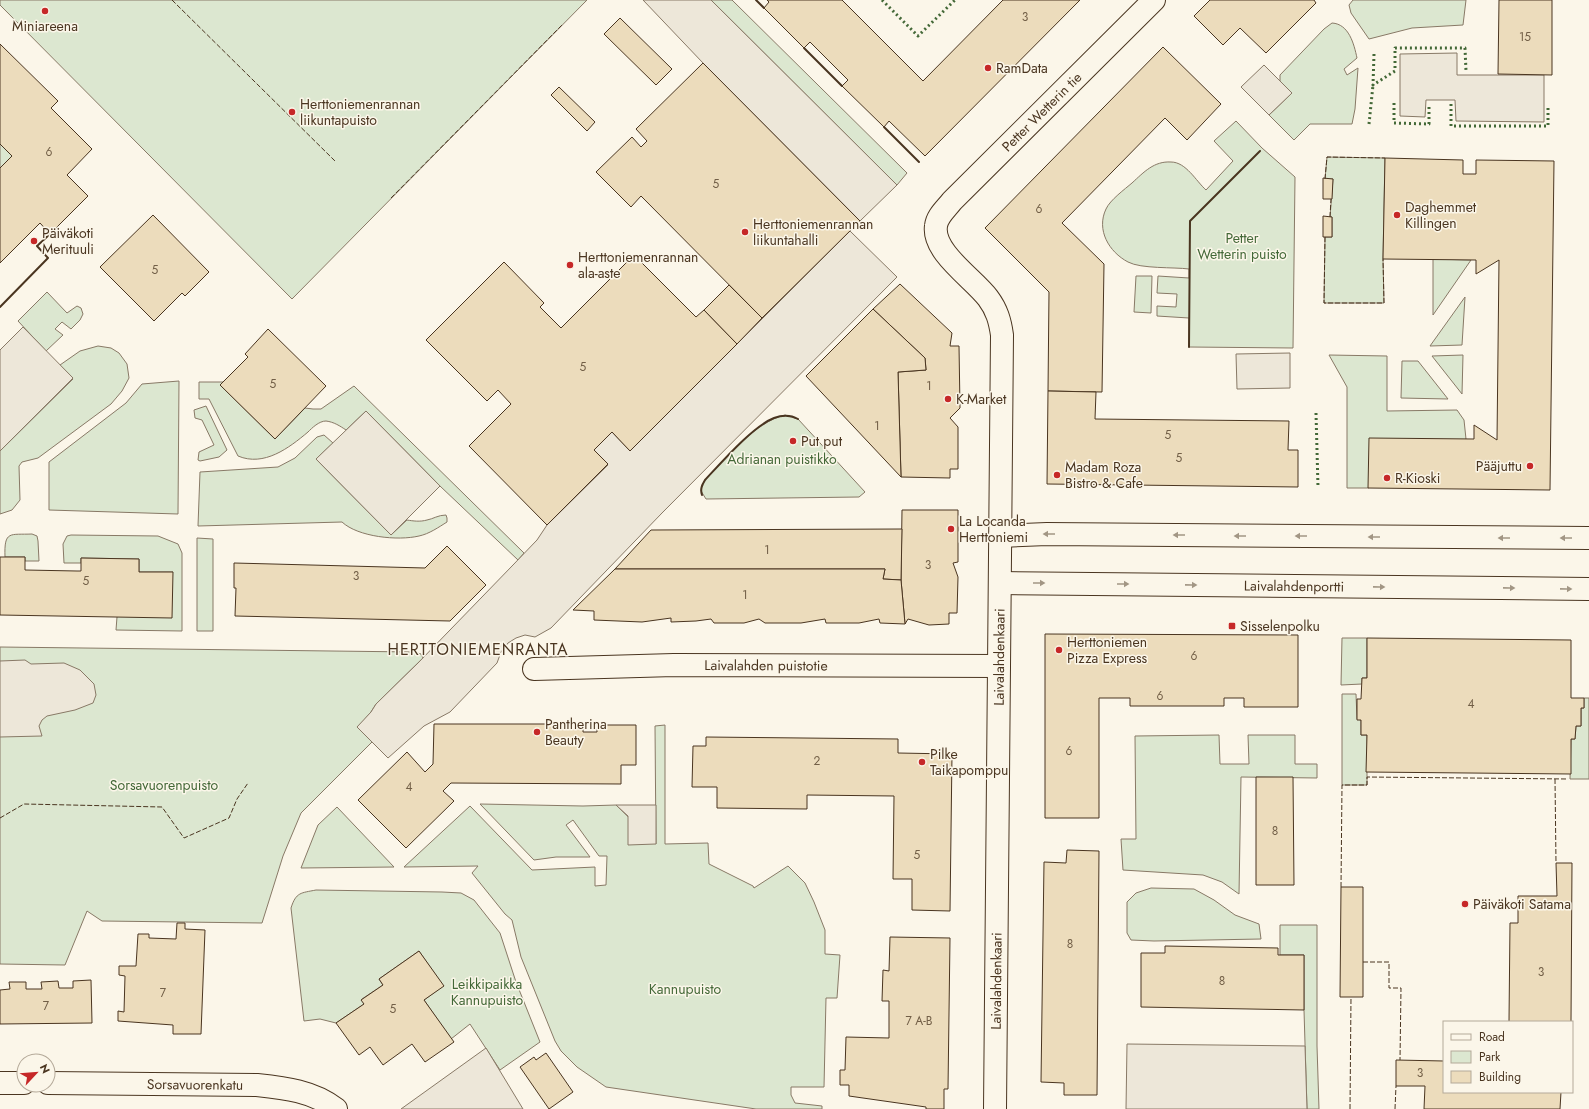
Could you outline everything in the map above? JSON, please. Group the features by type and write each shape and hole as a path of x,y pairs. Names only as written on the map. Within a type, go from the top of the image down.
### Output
{"street":[{"name":"Petter Wetterin tie","path":"936,227 940,216 952,201 1154,0"},
{"name":"Laivalahdenkaari","path":"936,227 936,236 942,249 988,297 998,314 1002,335 995,1109"},
{"path":"1000,536 1054,534 1589,538"},
{"name":"Laivalahdenportti","path":"1000,583 1589,589"},
{"name":"Laivalahden puistotie","path":"534,669 682,665 998,666"},
{"path":"0,1083 16,1083"},
{"name":"Sorsavuorenkatu","path":"56,1083 257,1085 285,1088 310,1094 325,1100 336,1109"}],"green space":[{"name":"Herttoniemenrannan liikuntapuisto","path":"0,0 587,0 292,299 0,5"},
{"path":"711,0 732,0 907,173 897,185"},
{"path":"1353,0 1466,0 1463,25 1412,28 1369,39 1351,13 1349,5"},
{"path":"1332,23 1338,24 1347,31 1352,41 1357,58 1344,69 1347,75 1358,68 1355,109 1352,124 1310,124 1294,140 1269,115 1292,93 1280,81 1280,75 1324,29"},
{"name":"Petter Wetterin puisto","path":"1236,121 1262,148 1295,177 1293,348 1189,347 1189,318 1157,316 1157,306 1176,307 1177,294 1157,293 1158,276 1189,278 1189,269 1149,267 1128,262 1115,252 1106,240 1103,217 1106,209 1118,195 1154,165 1171,162 1181,165 1186,168 1206,190 1233,161 1214,141"},
{"path":"0,144 12,156 0,168"},
{"path":"1327,157 1385,158 1383,259 1384,303 1324,303 1325,237 1332,237 1332,217 1330,217 1333,179 1325,179"},
{"path":"1433,259 1471,260 1433,315"},
{"path":"1136,276 1152,276 1151,313 1134,312"},
{"path":"47,292 67,313 77,306 81,308 83,314 80,320 71,329 62,322 55,329 63,335 46,351 18,321"},
{"path":"1465,297 1462,345 1430,346"},
{"path":"98,346 111,348 119,353 127,364 129,378 122,391 111,404 38,458 22,462 19,466 20,500 12,510 0,514 0,451 73,379 60,365 80,351"},
{"path":"1329,355 1387,356 1387,411 1457,410 1464,420 1466,439 1368,488 1347,488 1347,387"},
{"path":"1463,355 1462,394 1432,356"},
{"path":"1402,361 1418,361 1448,399 1401,398"},
{"path":"179,381 178,514 49,510 49,462 126,403 142,384"},
{"path":"199,382 223,382 220,385 275,439 305,408 321,409 354,386 524,553 518,560 440,486 366,411 346,430 334,423 323,421 284,450 267,457 248,459 238,456 209,399 199,399"},
{"path":"206,406 227,450 219,457 200,461 198,460 199,452 214,445 202,420 195,418 194,410"},
{"name":"Adrianan puistikko","path":"785,415 798,419 865,492 859,497 706,499 701,491 705,480 752,433 774,419"},
{"path":"324,435 333,443 316,459 391,535 407,520 422,521 446,515 447,522 423,535 400,538 390,538 368,534 349,527 342,522 198,526 200,472 278,467 295,458 317,437"},
{"path":"32,534 37,536 39,561 25,561 25,557 5,557 7,538 14,535"},
{"path":"67,536 158,536 178,544 182,553 182,631 116,630 117,617 173,572 139,572 139,559 81,558 81,563 64,563 63,544"},
{"path":"197,538 213,539 213,631 197,631"},
{"path":"1342,638 1367,638 1367,678 1362,678 1362,684 1341,685"},
{"name":"Sorsavuorenpuisto","path":"0,647 414,652 421,654 423,658 376,704 358,727 372,742 301,813 283,856 262,923 102,921 87,911 65,965 0,964"},
{"path":"1342,694 1356,694 1357,719 1361,720 1361,735 1367,735 1367,785 1342,785"},
{"path":"1584,698 1589,698 1589,779 1570,779 1571,739 1575,739 1576,726 1581,726 1581,708 1584,708"},
{"name":"Kannupuisto","path":"665,725 665,844 708,843 709,864 753,886 754,888 788,866 805,883 814,902 825,930 825,954 840,955 837,998 826,998 824,1087 791,1087 791,1095 795,1103 822,1106 822,1109 756,1109 606,1087 577,1067 561,1051 555,1041 521,957 512,920 505,914 472,873 478,866 404,867 470,806 532,870 595,867 595,886 606,885 607,856 599,856 573,820 566,825 590,857 556,857 534,860 480,804 583,806 616,805 656,844 655,726"},
{"path":"1219,735 1220,764 1249,764 1248,735 1295,735 1295,764 1317,764 1317,778 1241,777 1239,894 1222,882 1203,875 1123,870 1121,839 1136,839 1135,736"},
{"path":"337,807 394,867 301,868 318,825"},
{"path":"1151,888 1194,889 1214,900 1235,915 1259,924 1261,939 1131,940 1127,933 1127,902 1136,893"},
{"name":"Leikkipaikka Kannupuisto","path":"316,890 461,893 474,900 500,933 516,982 540,1042 500,1070 470,1024 451,1039 424,1000 443,986 419,951 379,979 383,985 362,999 364,1004 336,1023 320,1019 304,1021 291,908 297,896"},
{"path":"1280,925 1317,925 1317,1046 1319,1109 1307,1109 1304,955 1280,955"}],"shaded area":[{"path":"643,0 711,0 897,185 860,221 703,63"},
{"path":"1457,53 1457,75 1544,75 1544,122 1456,121 1455,100 1426,100 1425,117 1400,116 1400,54"},
{"path":"1264,65 1292,93 1269,115 1241,87"},
{"path":"850,231 897,277 662,513 551,628 535,637 525,635 508,643 501,652 497,663 450,712 424,726 388,758 357,727 371,712 376,704 418,663 537,540 547,525 608,465 594,450 612,432 630,451"},
{"path":"23,327 73,378 0,451 0,350"},
{"path":"1290,353 1290,388 1237,389 1236,354"},
{"path":"366,411 440,486 391,535 316,459"},
{"path":"25,660 31,664 64,663 80,670 94,684 96,695 93,703 75,710 47,716 42,720 39,726 42,736 0,737 0,661"},
{"path":"616,805 656,805 656,844 628,845 628,816"},
{"path":"1127,1044 1305,1046 1307,1109 1126,1109"},
{"path":"486,1048 523,1109 401,1109"}],"building":[{"path":"767,0 842,0 923,81 1003,0 1080,0 925,156 889,121 884,127 842,86 848,80 810,42 804,48 764,8 769,2"},
{"path":"1210,0 1314,0 1316,3 1266,53 1240,28 1223,45 1194,16"},
{"path":"1499,0 1552,0 1552,75 1498,74"},
{"path":"620,18 672,69 656,85 604,34"},
{"name":"Päiväkoti Merituuli","path":"0,44 58,101 51,108 92,149 67,175 88,196 50,234 40,223 0,263 0,168 12,156 0,144"},
{"path":"1163,47 1221,104 1187,140 1165,118 1062,223 1104,264 1102,392 1048,391 1049,292 985,228"},
{"path":"703,63 860,221 762,318 641,196 631,207 596,172 632,137 641,147 647,141 636,129"},
{"path":"559,87 595,122 587,131 551,95"},
{"path":"1385,158 1463,160 1463,174 1476,174 1476,160 1554,161 1550,490 1368,488 1369,438 1474,439 1474,425 1497,440 1499,260 1476,274 1476,260 1383,259"},
{"path":"1323,178 1333,179 1332,199 1323,199"},
{"path":"153,215 209,272 185,296 182,293 154,321 100,267"},
{"path":"1323,216 1332,217 1332,237 1323,237"},
{"path":"634,255 696,317 704,310 737,344 630,451 612,432 594,450 608,464 547,525 469,446 511,404 498,390 487,401 426,340 504,262 544,303 540,307 561,328"},
{"path":"900,284 952,333 950,346 959,346 960,408 950,418 958,427 958,469 950,469 950,478 901,477 898,372 926,370 925,358 873,309"},
{"path":"729,285 762,318 737,344 704,310"},
{"path":"873,309 925,358 926,370 898,372 901,477 806,376"},
{"path":"268,329 326,386 275,439 220,385 248,357 245,354"},
{"path":"1048,391 1096,392 1095,419 1289,421 1288,450 1298,450 1298,487 1047,484"},
{"path":"902,510 958,510 958,562 953,563 958,577 957,613 949,613 949,624 929,625 908,619 905,624 901,580"},
{"path":"902,529 901,580 883,579 885,569 615,569 651,530"},
{"path":"447,546 486,585 450,621 235,616 236,588 234,588 234,563 425,568"},
{"path":"0,557 25,557 25,570 77,571 81,571 81,558 139,559 139,572 173,572 172,618 0,615"},
{"path":"615,569 885,569 883,579 901,580 905,624 880,623 879,619 859,623 826,623 825,619 801,623 765,623 759,619 744,623 714,623 711,619 671,622 671,618 642,622 594,620 594,611 573,610"},
{"path":"1045,634 1298,635 1298,707 1244,707 1244,698 1224,698 1224,706 1130,706 1130,698 1099,698 1099,818 1045,818"},
{"path":"1367,638 1571,640 1571,698 1584,698 1584,708 1581,708 1581,726 1576,726 1575,739 1571,739 1571,774 1366,772 1367,735 1361,735 1361,720 1357,720 1357,699 1361,699 1362,678 1367,678"},
{"path":"434,724 583,724 583,732 597,732 597,725 636,725 636,765 621,765 621,784 451,783 443,791 454,801 406,848 358,800 407,752 425,772 433,764"},
{"path":"706,737 898,739 898,753 952,754 950,911 912,910 912,879 893,879 894,796 807,795 807,809 717,808 717,787 692,787 693,746 706,746"},
{"path":"1256,777 1293,777 1294,885 1256,885"},
{"path":"1067,850 1099,851 1097,1095 1064,1095 1064,1083 1041,1082 1044,862 1066,863"},
{"path":"1556,863 1572,863 1571,1021 1509,1021 1510,923 1518,923 1518,896 1557,896"},
{"path":"1341,887 1363,887 1363,997 1340,997"},
{"path":"177,923 185,923 185,929 205,930 201,1034 173,1034 173,1025 118,1021 118,1011 124,1012 125,976 119,975 119,966 136,966 138,934 149,934 149,938 176,939"},
{"path":"890,937 950,938 948,1089 944,1089 944,1109 926,1109 926,1107 849,1096 849,1085 840,1085 840,1070 845,1070 846,1037 889,1038 889,1001 882,1001 883,970 889,971"},
{"path":"1165,946 1278,948 1278,955 1304,955 1304,1010 1141,1007 1141,953 1165,953"},
{"path":"419,951 444,986 424,1000 454,1042 425,1062 412,1044 383,1065 370,1047 359,1055 336,1023 364,1004 361,1000 383,985 379,979"},
{"path":"91,980 92,1023 0,1024 0,990 10,989 9,982 26,982 26,989 42,989 41,982 58,981 59,988 73,988 73,981"},
{"path":"546,1053 573,1092 549,1109 520,1067 534,1057 536,1060"},
{"path":"1396,1060 1443,1061 1443,1093 1561,1093 1560,1109 1424,1109 1425,1086 1396,1086"}],"hedge":[{"path":"882,0 918,36 955,0"},
{"path":"1374,54 1373,85 1395,71 1395,48 1465,48 1466,71"},
{"path":"1369,124 1373,85"},
{"path":"1394,103 1394,123 1429,124 1429,105"},
{"path":"1451,104 1451,126 1548,126 1548,107"},
{"path":"1316,413 1318,487"}],"fence":[{"path":"172,0 336,162"},
{"path":"391,198 562,25"},
{"path":"1325,179 1327,157 1385,158"},
{"path":"1330,217 1331,199"},
{"path":"1325,237 1324,303 1384,303 1383,259"},
{"path":"1341,887 1342,785 1367,785 1367,777 1568,779"},
{"path":"1555,779 1556,863"},
{"path":"0,818 24,804 162,807 184,838 229,818 237,799 248,783"},
{"path":"1363,962 1389,962 1389,988 1401,988 1400,1060"},
{"path":"1350,1109 1351,997"},
{"path":"1395,1109 1396,1086"}],"wall":[{"path":"756,0 764,8"},
{"path":"804,48 842,86"},
{"path":"884,127 919,162"},
{"path":"1189,347 1190,221 1260,151"},
{"path":"0,307 48,258 37,246 50,234"},
{"path":"702,495 701,491 705,480 747,437 757,429 766,422 777,417 789,416 798,419"}],"place":[{"name":"Miniareena","path":"45,11"},
{"name":"RamData","path":"988,68"},
{"name":"Herttoniemenrannan liikuntapuisto","path":"292,112"},
{"name":"Daghemmet Killingen","path":"1397,215"},
{"name":"Herttoniemenrannan liikuntahalli","path":"745,232"},
{"name":"Päiväkoti Merituuli","path":"34,241"},
{"name":"Herttoniemenrannan ala-aste","path":"570,265"},
{"name":"K-Market","path":"948,399"},
{"name":"Put put","path":"793,441"},
{"name":"Pääjuttu","path":"1530,466"},
{"name":"Madam Roza Bistro & Cafe","path":"1057,475"},
{"name":"R-Kioski","path":"1387,478"},
{"name":"La Locanda Herttoniemi","path":"951,529"},
{"name":"Sisselenpolku","path":"1232,626"},
{"name":"Herttoniemen Pizza Express","path":"1059,650"},
{"name":"Pantherina Beauty","path":"537,732"},
{"name":"Pilke Taikapomppu","path":"922,762"},
{"name":"Päiväkoti Satama","path":"1465,904"}],"district":[{"name":"HERTTONIEMENRANTA","path":"478,649"}]}
